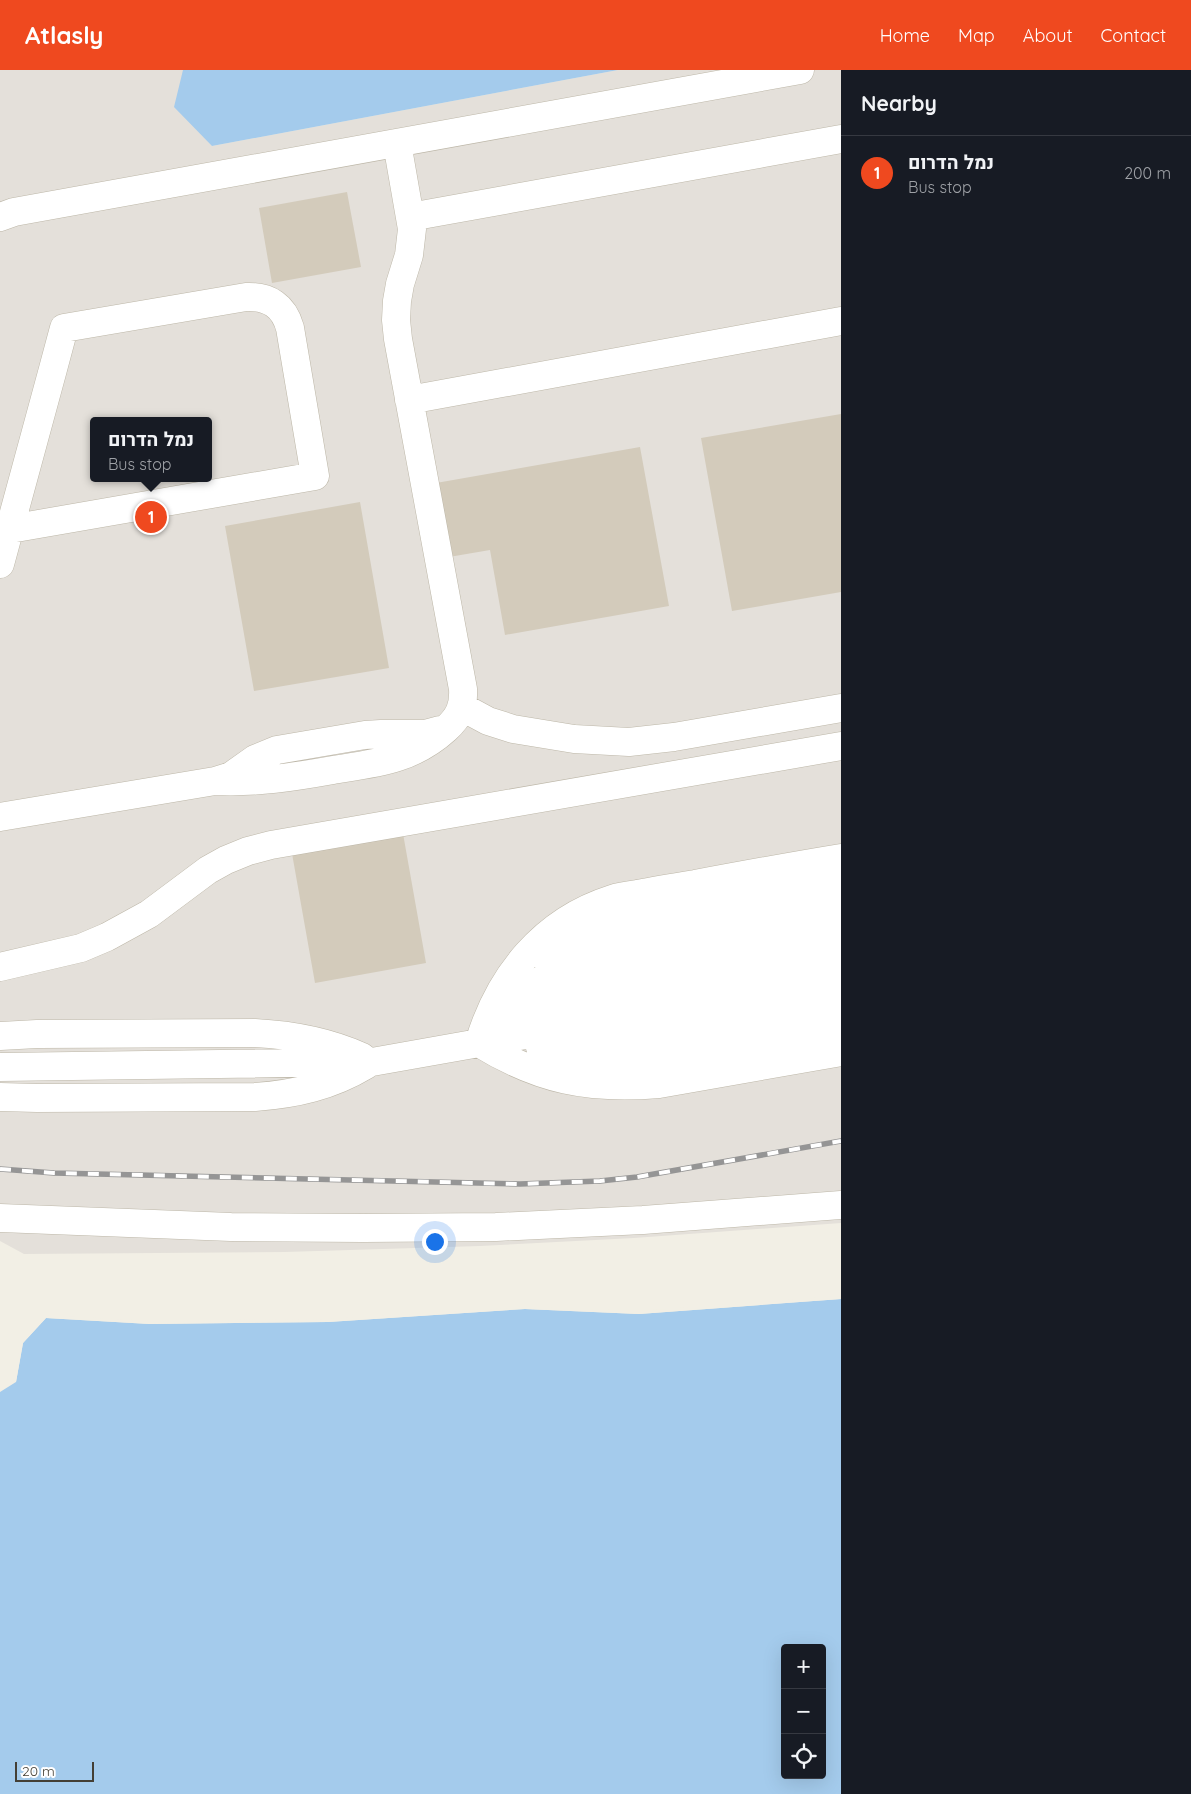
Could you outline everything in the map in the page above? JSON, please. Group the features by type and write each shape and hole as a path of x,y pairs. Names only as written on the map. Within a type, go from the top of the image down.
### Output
{"lane":[{"path":"0,216 800,70"},
{"path":"410,217 841,139"},
{"path":"0,817 215,782 261,781 388,761 420,748 436,738 456,716 463,689 409,400 396,320 400,284 412,241 410,217 397,143"},
{"path":"0,564 64,328 246,296 266,298 282,310 290,328 315,476 10,529"},
{"path":"409,400 841,321"},
{"path":"456,716 574,739 629,742 674,737 841,708"},
{"path":"0,967 73,950 107,937 149,914 208,870 248,851 271,845 841,746"},
{"path":"478,1043 492,1006 508,977 540,941 572,916 614,898 841,858"},
{"path":"478,1043 488,1021 516,982 533,965 555,949 578,936 630,919 841,881"},
{"path":"478,1043 497,1019 518,998 563,967 586,957 634,944 841,907"},
{"path":"478,1043 527,1009 572,988 609,975 638,968 841,932"},
{"path":"478,1043 559,1011 600,1000 841,956"},
{"path":"0,1067 372,1062 841,979"},
{"path":"478,1043 569,1047 610,1044 651,1039 841,1005"},
{"path":"478,1043 516,1055 569,1065 626,1066 655,1063 841,1030"},
{"path":"0,1036 37,1034 285,1034 316,1040 344,1049 372,1062"},
{"path":"478,1043 500,1056 546,1076 569,1082 599,1086 629,1087 659,1084 841,1052"},
{"path":"0,1096 37,1098 255,1097 283,1095 310,1090 332,1083 372,1062"},
{"path":"0,1218 231,1227 496,1227 643,1220 841,1205"}],"shaded area":[{"path":"0,70 192,70 212,146 618,70 841,70 841,1223 634,1238 480,1246 285,1252 24,1254 0,1241"}],"water":[{"path":"183,70 618,70 212,146 174,107"},
{"path":"841,1299 841,1794 0,1794 0,1392 16,1382 23,1343 46,1318 150,1324 328,1322 525,1309 639,1314"}],"pier":[{"path":"841,1296 841,1299 639,1314 525,1309 328,1322 150,1324 46,1318 23,1343 16,1382 14,1378 21,1342 46,1315 150,1321 328,1319 525,1307 639,1311"}],"building":[{"path":"347,192 361,267 272,283 259,208"},
{"path":"841,414 841,592 732,611 701,438"},
{"path":"640,447 669,606 505,635 490,550 449,557 436,483"},
{"path":"360,502 389,668 254,691 225,526"},
{"path":"399,811 426,963 315,983 288,831"}],"railway":[{"path":"0,1169 54,1173 520,1184 600,1181 637,1177 841,1141"}],"place":[{"name":"נמל הדרום","path":"151,517"}]}
